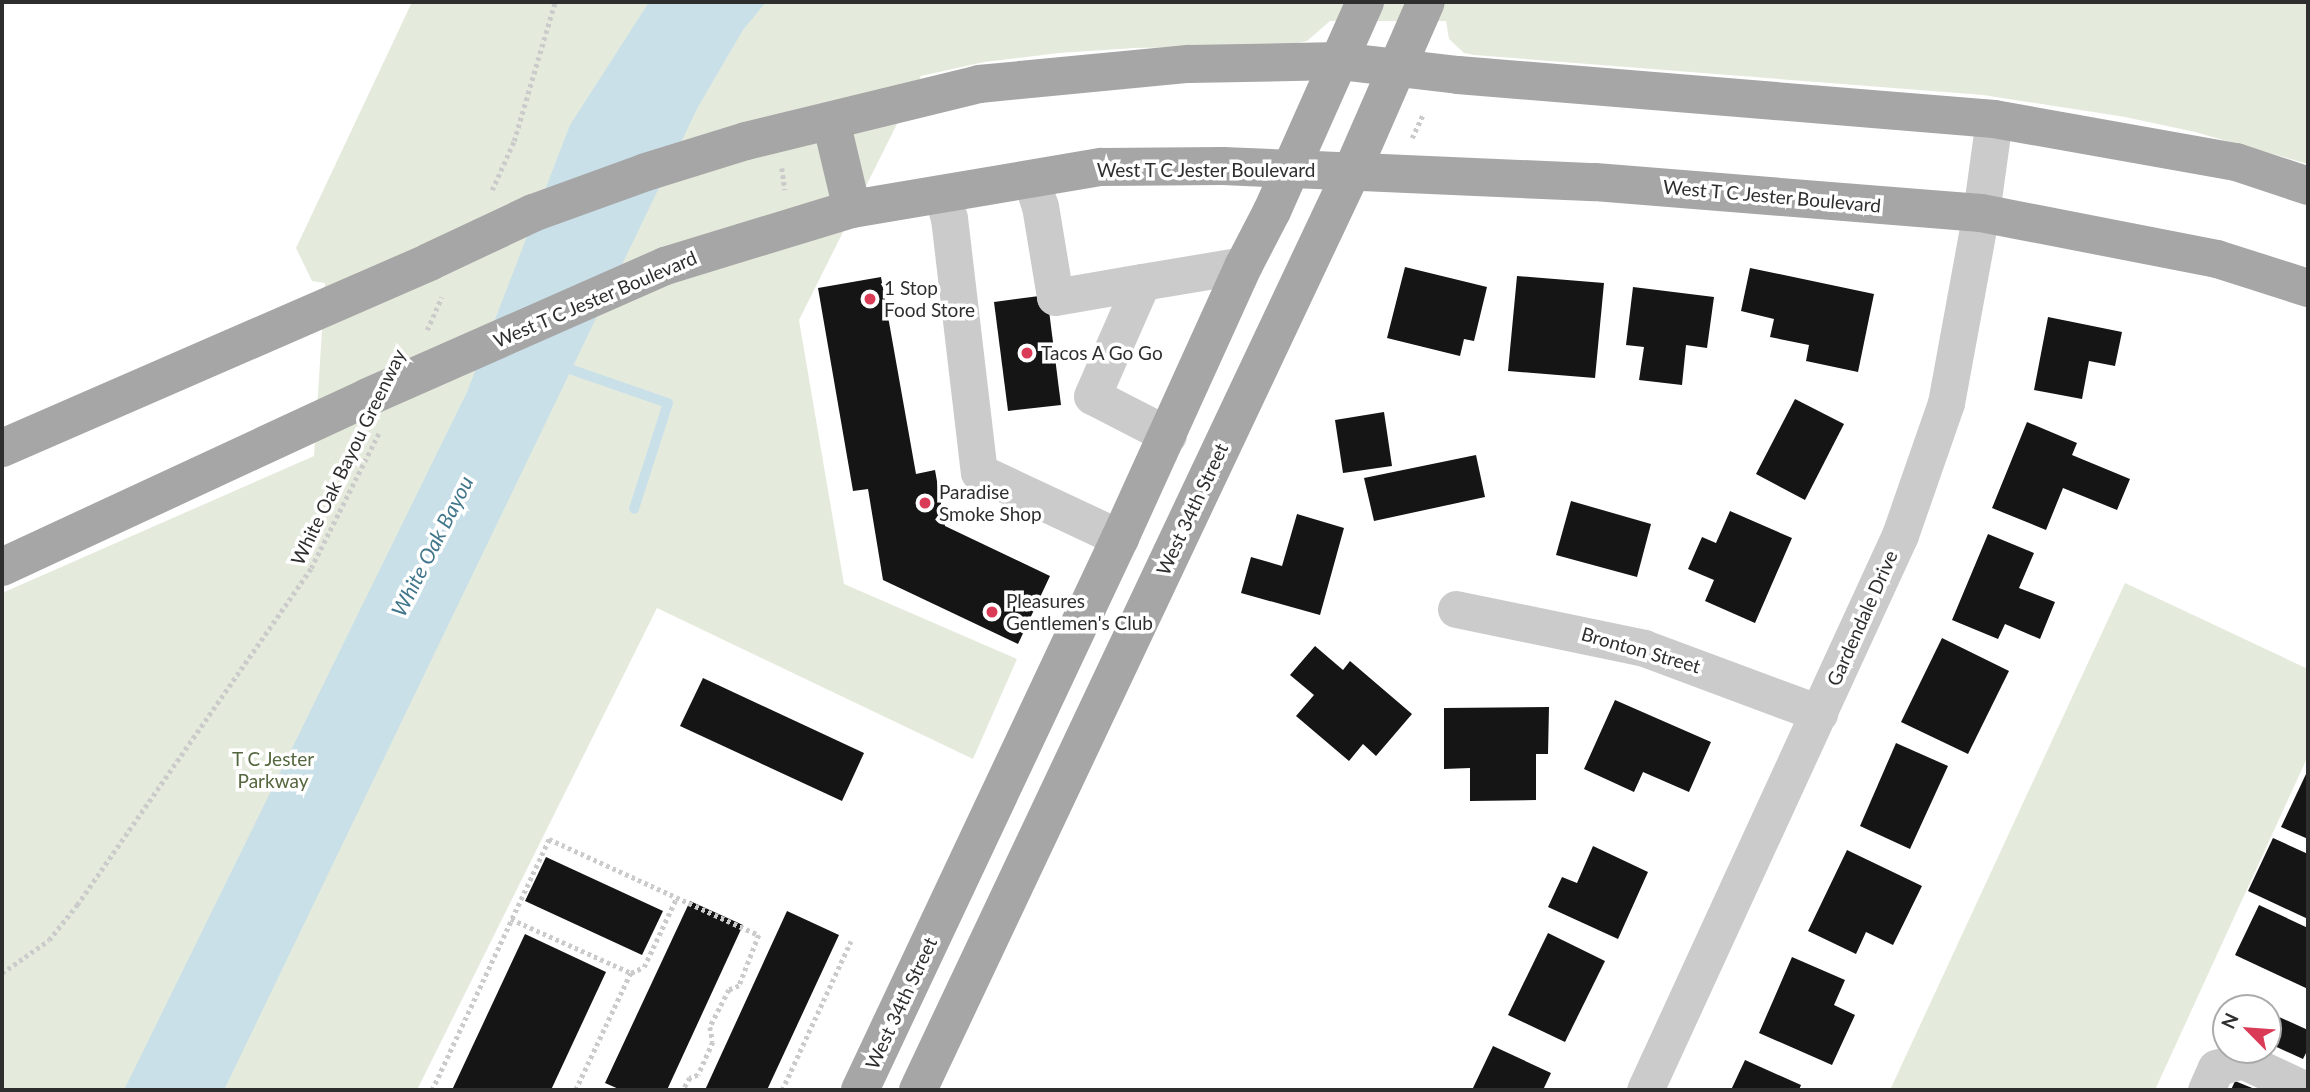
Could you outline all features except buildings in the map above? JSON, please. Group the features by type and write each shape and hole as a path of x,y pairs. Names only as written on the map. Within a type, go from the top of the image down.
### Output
{"main road":[{"name":"West 34th Street","path":"860,1090 1168,435 1244,265 1272,211 1365,2"},
{"name":"West 34th Street","path":"918,1090 1352,171 1426,2"},
{"path":"2,448 436,278 533,213 646,172 746,141 979,84 1188,64 1339,61 1458,75 1994,119 2236,162 2308,186"},
{"path":"831,121 852,209"},
{"name":"West T C Jester Boulevard","path":"2,567 376,410 665,266 852,209 1101,167 1289,169 1595,182 1981,213 2217,259 2308,288"}],"street":[{"name":"Gardendale Drive","path":"1645,1090 1900,536 1946,402 1981,213 1994,119"},
{"path":"1031,179 1040,206 1055,297 1244,265"},
{"path":"942,194 949,218 979,472 1120,538"},
{"path":"1142,282 1092,396 1168,435"},
{"name":"Bronton Street","path":"1456,609 1644,648 1819,713"},
{"path":"2206,1090 2216,1068 2242,1060 2306,1090"}],"path":[{"path":"487,200 514,141 555,2"},
{"path":"1412,139 1423,114"},
{"path":"781,163 785,190"},
{"name":"White Oak Bayou Greenway","path":"421,341 436,278"},
{"name":"White Oak Bayou Greenway","path":"2,973 49,940 77,905 311,568 376,410"},
{"path":"432,1090 549,839 759,935 739,985 729,990 710,1027 713,1042 698,1075 690,1078 683,1090"},
{"path":"576,1090 631,973 644,967 677,897"},
{"path":"511,919 631,973"},
{"path":"782,1090 851,941"}],"green space":[{"name":"T C Jester Parkway","path":"412,2 2308,2 2308,164 2195,132 2125,117 1983,95 1474,55 1464,53 1449,39 1446,21 1330,21 1307,41 1288,45 1135,48 1059,53 984,62 921,76 799,320 844,584 1017,659 973,759 657,608 417,1090 2,1090 2,593 314,456 325,283 312,281 296,248"},
{"path":"2125,583 2308,669 2308,756 2155,1090 1890,1090"}],"water":[{"name":"White Oak Bayou","path":"649,2 766,2 743,30 698,107 224,1090 124,1090 467,392 570,125"}],"waterway":[{"path":"558,365 668,403 634,509"}],"place":[{"name":"1 Stop Food Store","path":"870,299"},
{"name":"Tacos A Go Go","path":"1027,353"},
{"name":"Paradise Smoke Shop","path":"925,503"},
{"name":"Pleasures Gentlemen's Club","path":"992,612"}]}
